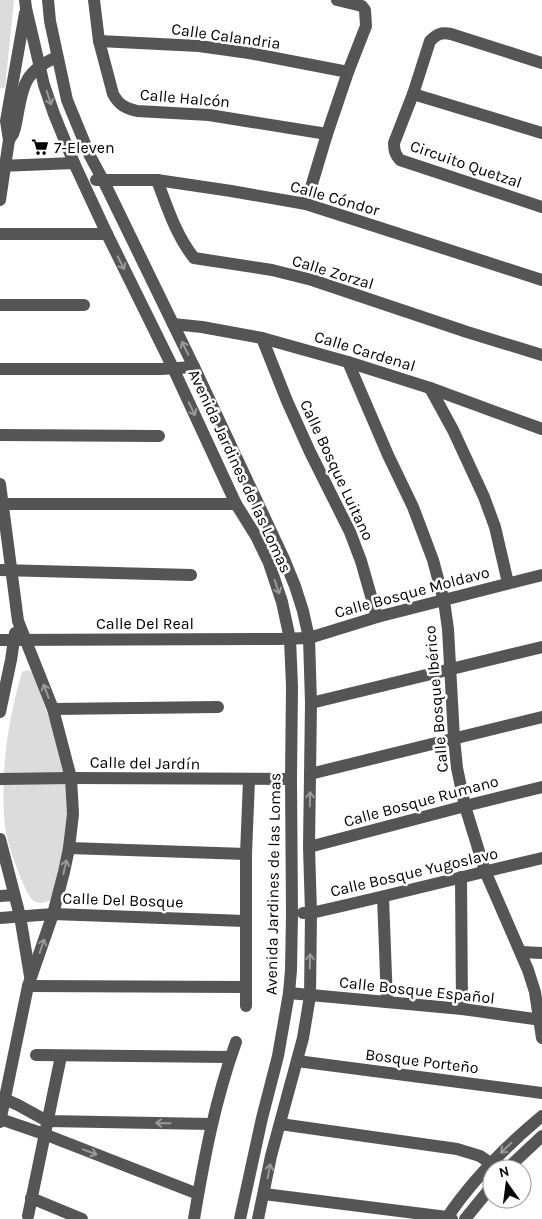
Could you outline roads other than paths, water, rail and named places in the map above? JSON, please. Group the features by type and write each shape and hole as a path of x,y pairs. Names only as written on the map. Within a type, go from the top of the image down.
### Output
{"street":[{"name":"Avenida Jardines de las Lomas","path":"48,0 50,21 67,100 90,156 194,367 295,586 309,638 311,703 309,847 311,913 310,996 303,1038 272,1156 258,1219"},
{"name":"Calle Halcón","path":"94,0 99,41 113,94 122,106 137,112 209,115 326,134"},
{"path":"306,204 326,134 366,26 365,10 362,6 337,0"},
{"name":"Avenida Jardines de las Lomas","path":"26,4 39,67 54,114 74,163 236,504 256,536 282,602 290,639 292,686 291,970 278,1056 262,1118 240,1219"},
{"path":"0,200 3,166 9,140 15,128 10,98 26,4"},
{"name":"Circuito Quetzal","path":"542,63 451,34 443,32 435,36 430,41 413,94 394,143 395,154 400,160 542,207"},
{"name":"Calle Calandria","path":"99,41 199,46 249,53 348,72"},
{"path":"10,98 24,85 33,72 46,62 57,57"},
{"path":"413,94 542,133"},
{"path":"3,166 74,163"},
{"name":"Calle Cóndor","path":"82,182 157,180 306,204 542,280"},
{"name":"Calle Zorzal","path":"157,180 177,232 194,258 272,270 312,280 542,356"},
{"path":"0,234 107,234"},
{"path":"0,306 84,305"},
{"name":"Calle Cardenal","path":"173,324 202,327 262,338 348,362 430,388 542,429"},
{"name":"Calle Bosque Luitano","path":"262,338 287,401 350,532 361,561 377,617"},
{"name":"Calle Bosque Ibérico","path":"348,362 388,455 413,507 433,560 444,601 448,629 454,738 457,768 465,806 485,872 521,952 536,992 542,1038"},
{"path":"0,370 194,367"},
{"path":"430,388 453,430 484,498 495,527 508,583"},
{"path":"0,435 159,436"},
{"path":"0,484 5,570 18,621 20,640 53,709 72,778 73,814 69,848 53,914 30,982 2,1098 0,1120 44,1134 198,1194"},
{"path":"2,504 236,504"},
{"path":"5,570 191,575"},
{"name":"Calle Bosque Moldavo","path":"290,639 309,638 377,617 542,575"},
{"name":"Calle Del Real","path":"0,640 290,639"},
{"path":"0,712 11,660 20,640"},
{"path":"311,703 542,647"},
{"path":"53,709 218,707"},
{"path":"310,774 542,717"},
{"name":"Calle del Jardín","path":"0,780 72,778 291,780"},
{"path":"246,1006 245,920 249,780"},
{"name":"Calle Bosque Rumano","path":"309,847 542,787"},
{"path":"0,839 20,916 30,982"},
{"path":"69,848 246,854"},
{"name":"Calle Bosque Yugoslavo","path":"292,914 311,913 383,897 542,858"},
{"path":"461,877 462,1009"},
{"path":"0,896 14,895"},
{"path":"383,897 387,1002"},
{"name":"Calle Del Bosque","path":"0,918 53,914 245,920"},
{"path":"521,952 542,953"},
{"path":"30,982 246,987"},
{"name":"Calle Bosque Español","path":"289,993 462,1009 541,1019"},
{"path":"194,1219 211,1124 236,1042"},
{"path":"36,1055 230,1057"},
{"path":"28,1216 61,1056"},
{"name":"Bosque Porteño","path":"297,1061 542,1093"},
{"path":"2,1098 47,1121 211,1124"},
{"path":"494,1159 542,1116"},
{"path":"280,1124 457,1149 484,1159"},
{"path":"518,1159 542,1136"},
{"path":"264,1194 448,1218 482,1173"},
{"path":"31,1198 82,1219"},
{"path":"465,1219 482,1198"}],"place":[{"name":"7-Eleven","path":"40,147"}]}
